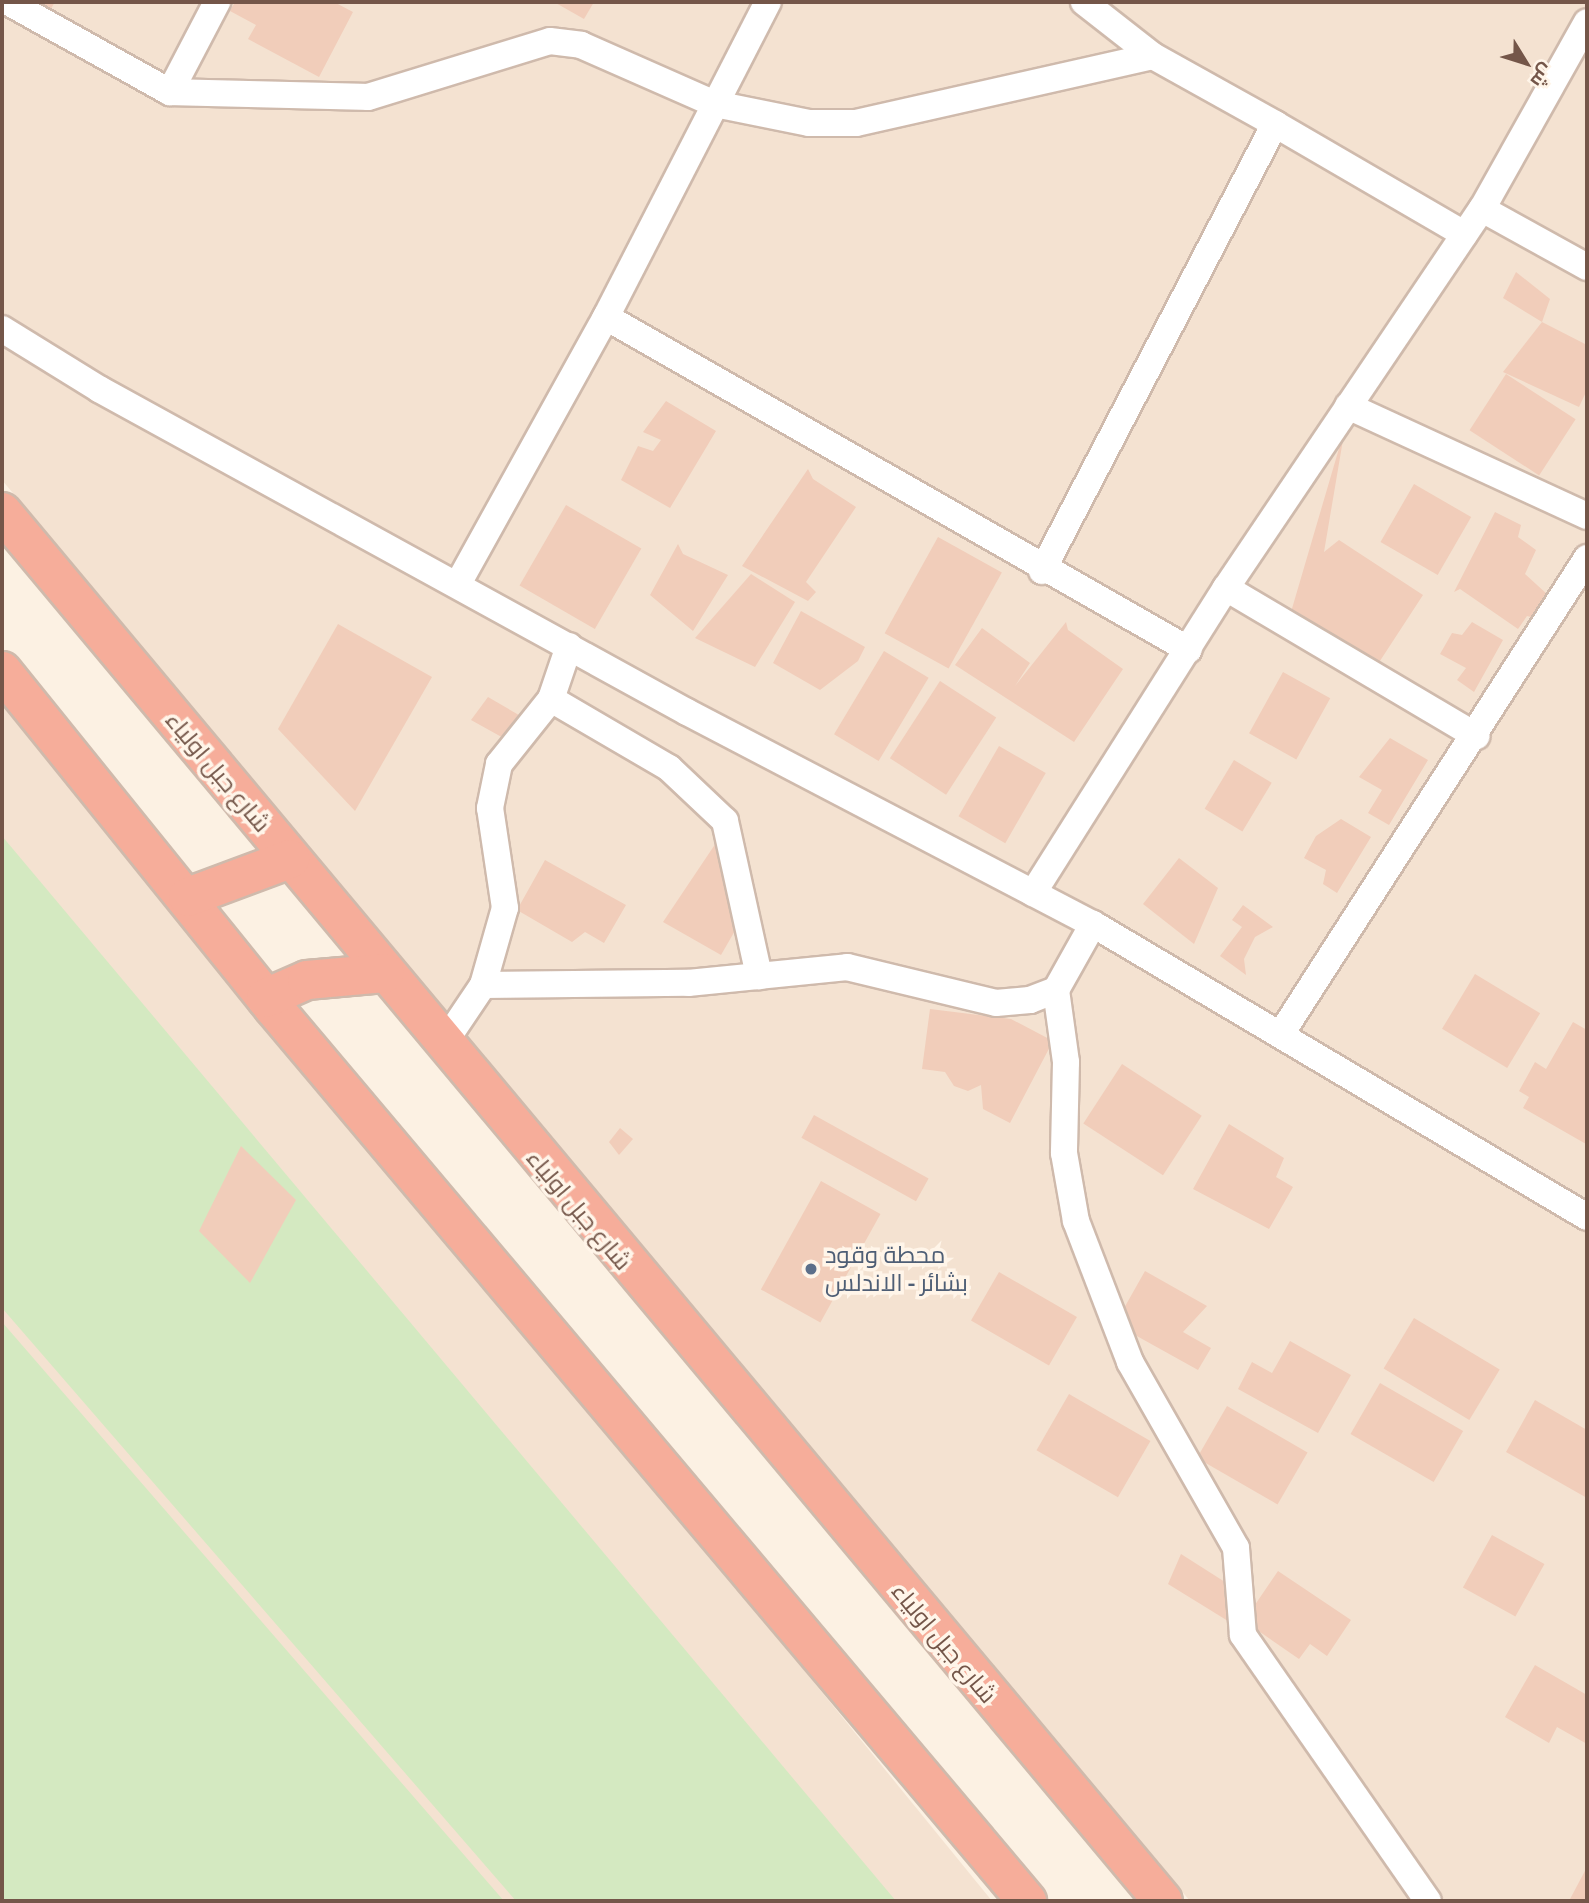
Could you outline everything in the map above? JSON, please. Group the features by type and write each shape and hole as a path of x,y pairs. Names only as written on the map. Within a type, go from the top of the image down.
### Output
{"highway":[{"name":"شارع جبل اولياء","path":"2,512 385,973 442,1046 1163,1901"},
{"path":"2,671 188,897 266,998 1027,1901"},
{"path":"188,897 290,859"},
{"path":"266,998 307,980 385,973"}],"street":[{"path":"8,2 170,92 368,97 550,41 581,45 715,104 809,123 856,123 1153,56"},
{"path":"170,92 217,2"},
{"path":"459,582 606,317 768,2"},
{"path":"1084,2 1153,56 1464,234"},
{"path":"1033,893 1189,650 1226,587 1482,209 1587,22"},
{"path":"1042,571 1275,124"},
{"path":"1482,209 1587,267"},
{"path":"606,317 1042,571 1189,650"},
{"path":"2,328 99,389 459,582 569,646 1093,924 1587,1217"},
{"path":"1348,406 1587,516"},
{"path":"1280,1034 1476,736 1587,558"},
{"path":"1226,587 1476,736"},
{"path":"442,1046 483,985 505,908 490,808 499,764 551,699 569,646"},
{"path":"551,699 669,768 725,821 759,976"},
{"path":"1093,924 1056,990 1066,1062 1064,1153 1076,1222 1130,1362 1236,1548 1243,1635 1428,1901"},
{"path":"483,985 688,983 848,967 996,1003 1056,990"}],"shaded area":[{"path":"2,2 1587,2 1587,1901 1190,1901 2,480"},
{"path":"2,685 992,1901 2,1901"}],"green space":[{"path":"2,836 896,1901 516,1901 2,1308"},
{"path":"2,1322 504,1901 2,1901"}],"building":[{"path":"25,2 55,2 47,15"},
{"path":"235,2 334,2 353,12 319,77 248,39 256,25 230,11"},
{"path":"554,2 594,2 584,19"},
{"path":"1516,272 1550,299 1542,322 1503,298"},
{"path":"1542,322 1587,345 1587,390 1579,407 1503,372"},
{"path":"1506,374 1576,419 1539,475 1470,430"},
{"path":"666,401 716,431 670,508 621,480 638,446 653,451 661,440 643,432"},
{"path":"1345,428 1324,552 1339,540 1423,595 1376,667 1291,612"},
{"path":"808,469 813,479 856,507 806,582 816,592 808,601 742,566"},
{"path":"1414,484 1471,517 1438,575 1380,542"},
{"path":"566,505 641,548 595,629 520,586"},
{"path":"1495,512 1521,525 1518,537 1536,550 1525,574 1548,595 1538,619 1527,616 1518,629 1460,589 1454,592"},
{"path":"938,537 1002,572 949,669 885,633"},
{"path":"678,544 683,554 728,575 693,631 650,595"},
{"path":"751,574 795,602 755,667 695,638"},
{"path":"801,611 865,647 858,661 820,690 773,663"},
{"path":"1066,622 1068,630 1123,669 1074,742 955,665 982,628 1030,663 1015,686"},
{"path":"1472,622 1503,640 1474,692 1457,680 1466,668 1440,654 1452,633 1462,635"},
{"path":"338,624 432,677 355,811 278,729"},
{"path":"884,651 929,678 879,761 834,734"},
{"path":"1283,672 1330,698 1296,759 1249,733"},
{"path":"940,681 996,717 946,795 890,758"},
{"path":"488,697 524,718 507,740 471,720"},
{"path":"1390,738 1428,760 1389,825 1368,813 1382,790 1359,777"},
{"path":"999,746 1046,773 1005,843 958,816"},
{"path":"1234,760 1272,783 1242,832 1205,809"},
{"path":"1341,819 1371,837 1337,893 1323,884 1326,870 1304,858 1316,836"},
{"path":"726,828 744,915 721,955 663,922"},
{"path":"1179,858 1218,888 1194,944 1143,904"},
{"path":"545,860 626,905 604,943 585,932 572,942 517,910"},
{"path":"1243,905 1273,927 1255,937 1244,959 1246,975 1220,956 1242,927 1232,920"},
{"path":"1475,974 1540,1013 1507,1068 1442,1029"},
{"path":"930,1009 1011,1019 1053,1041 1010,1123 983,1109 981,1085 968,1091 954,1086 945,1072 922,1069"},
{"path":"1573,1022 1587,1030 1586,1144 1523,1108 1529,1097 1519,1091 1535,1062 1546,1069"},
{"path":"1122,1064 1202,1116 1163,1175 1083,1124"},
{"path":"814,1115 929,1179 916,1201 801,1138"},
{"path":"1229,1124 1284,1158 1276,1177 1293,1187 1269,1229 1193,1189"},
{"path":"620,1128 633,1139 619,1155 609,1142"},
{"path":"241,1146 296,1200 250,1283 199,1231"},
{"path":"821,1181 880,1214 820,1322 761,1289"},
{"path":"1145,1271 1207,1306 1183,1332 1211,1348 1198,1370 1126,1330 1119,1317"},
{"path":"999,1272 1077,1317 1049,1365 971,1320"},
{"path":"1414,1318 1500,1370 1469,1420 1384,1369"},
{"path":"1290,1341 1351,1375 1318,1433 1238,1389 1252,1362 1272,1373"},
{"path":"1380,1383 1463,1431 1434,1482 1350,1434"},
{"path":"1069,1394 1150,1441 1118,1497 1036,1450"},
{"path":"1535,1400 1587,1430 1587,1498 1506,1452"},
{"path":"1227,1406 1308,1452 1278,1504 1197,1458"},
{"path":"1492,1535 1544,1564 1515,1617 1463,1587"},
{"path":"1181,1554 1236,1589 1228,1621 1168,1584"},
{"path":"1278,1571 1351,1620 1327,1656 1310,1644 1299,1659 1244,1621"},
{"path":"1535,1665 1587,1695 1587,1744 1557,1727 1549,1743 1505,1717"},
{"path":"1587,1867 1587,1901 1569,1901"}],"place":[{"name":"محطة وقود بشائر - الاندلس","path":"811,1269"}]}
